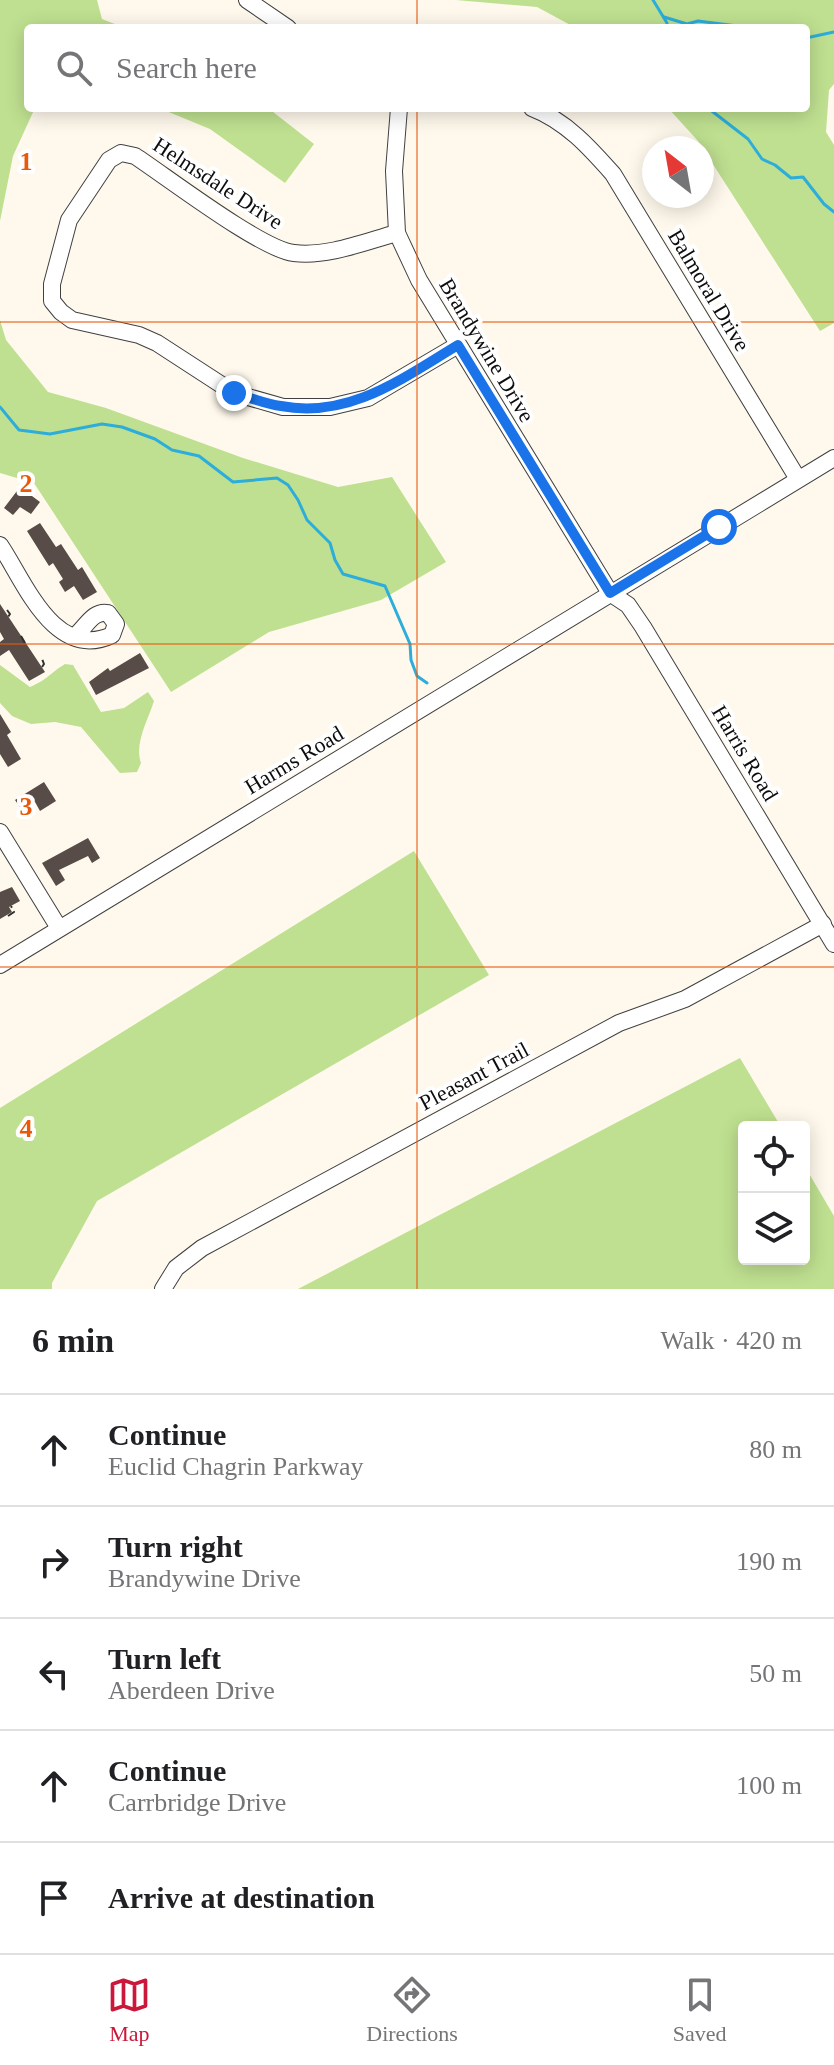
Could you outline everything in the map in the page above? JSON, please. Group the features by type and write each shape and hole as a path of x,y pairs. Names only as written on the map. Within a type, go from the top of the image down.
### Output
{"street":[{"path":"247,0 282,24"},
{"name":"Brandywine Drive","path":"399,112 394,171 397,233 419,280 610,593"},
{"name":"Balmoral Drive","path":"543,112 583,141 613,174 798,479"},
{"name":"Helmsdale Drive","path":"397,233 320,253 291,253 265,243 135,156 121,153 109,160 69,220 52,284 52,301 72,320 139,335 157,343 234,393 283,407 330,407 368,398 458,345"},
{"name":"Harms Road","path":"0,965 834,458"},
{"path":"0,545 43,615 54,626 75,636"},
{"name":"Harris Road","path":"610,593 628,605 643,627 834,944"},
{"path":"0,832 59,928"},
{"name":"Pleasant Trail","path":"163,1289 176,1268 202,1248 619,1023 685,999 823,924"}],"path":[{"path":"7,610 10,614 8,617"},
{"path":"21,636 25,643"},
{"path":"42,659 42,667"},
{"path":"8,916 14,912 11,906"}],"green space":[{"path":"0,0 97,0 102,19 115,24 24,24 24,112 33,112 13,156 0,221"},
{"path":"456,0 834,0 834,84 829,90 826,132 834,145 834,323 820,331 714,166 714,136 693,136 672,112 810,112 810,24 569,24 537,7"},
{"path":"169,112 273,112 314,144 285,183 210,129"},
{"path":"0,320 6,340 48,392 106,408 243,458 338,487 392,477 446,562 381,600 269,632 171,692 34,483 0,473"},
{"path":"65,664 73,665 101,712 124,708 148,692 154,701 140,740 141,763 137,772 120,773 81,727 55,722 31,724 12,716 0,703 0,665 30,687"},
{"path":"414,851 489,975 97,1201 52,1283 52,1289 0,1289 0,1108"},
{"path":"740,1058 777,1121 738,1121 738,1265 810,1265 810,1175 834,1216 834,1289 298,1289"}],"building":[{"path":"20,487 40,502 31,514 20,507 13,515 4,508"},
{"path":"40,523 56,547 61,544 78,570 82,567 97,592 83,600 74,586 65,592 59,582 63,579 53,563 49,566 27,531"},
{"path":"0,604 45,672 29,681 9,650 0,656 0,642 4,639 0,632"},
{"path":"140,653 149,668 96,695 89,682 108,668 110,671"},
{"path":"0,714 11,732 7,735 21,759 8,767 0,754"},
{"path":"44,782 56,801 40,811 35,802 22,810 15,800"},
{"path":"88,838 100,858 92,863 88,856 59,870 65,880 56,886 42,863"},
{"path":"12,887 20,901 9,907 12,912 0,919 0,892"}],"waterway":[{"path":"653,0 667,24"},
{"path":"664,17 687,24"},
{"path":"687,24 698,21 722,24"},
{"path":"810,37 834,32"},
{"path":"713,112 748,139 762,159 791,178 803,177 834,212"},
{"path":"0,407 19,430 50,434 102,424 122,427 155,439 172,450 199,456 233,482 277,478 288,485 307,520 330,543 343,574 385,586 410,644 411,660 417,676 427,683"}],"route":[{"path":"234,393 283,407 330,407 368,398 458,345 610,593 719,527"}]}
